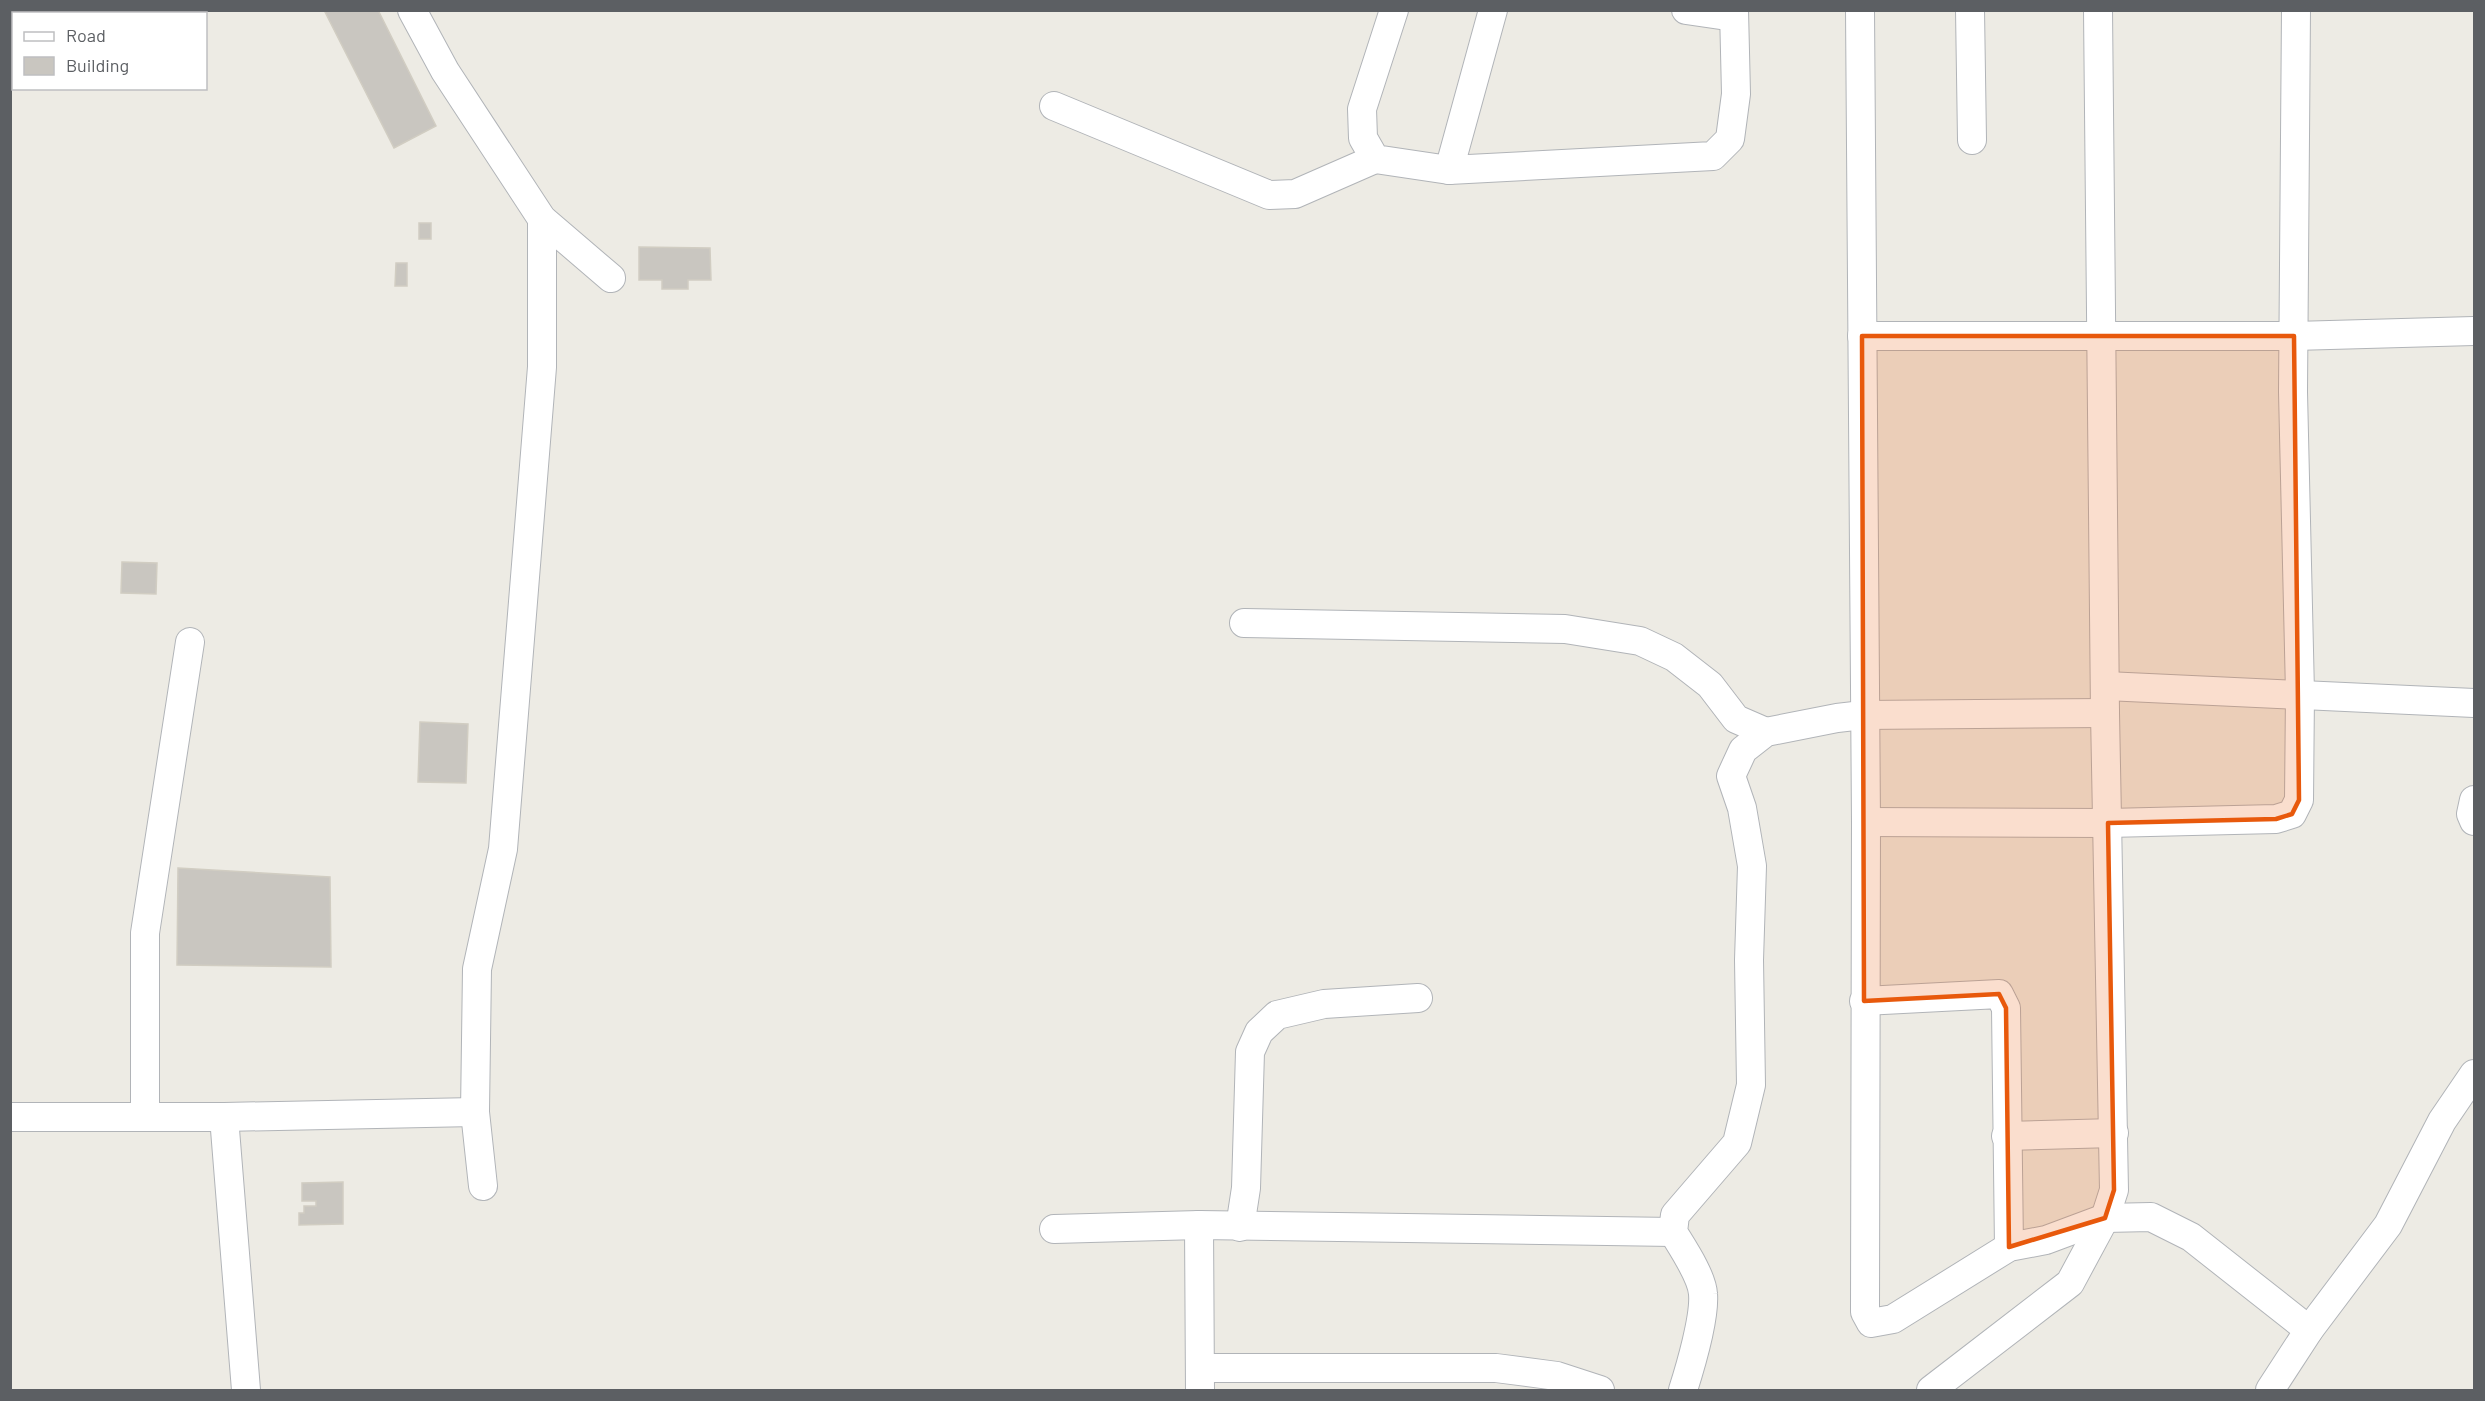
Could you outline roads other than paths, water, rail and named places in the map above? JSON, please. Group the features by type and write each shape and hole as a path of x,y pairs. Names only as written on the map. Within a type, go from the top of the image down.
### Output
{"street":[{"path":"412,10 445,71 542,219 611,278"},
{"path":"1375,159 1363,138 1362,109 1394,10"},
{"path":"1449,170 1494,10"},
{"path":"1054,106 1269,195 1295,194 1375,159 1449,170 1713,156 1730,139 1736,94 1734,14 1686,10"},
{"path":"1860,10 1863,715 1866,822 1865,1312 1871,1323 1893,1319 2009,1247 2046,1240 2105,1218 2151,1217 2191,1237 2309,1330"},
{"path":"1970,10 1972,140"},
{"path":"1931,1390 2070,1283 2105,1218 2114,1191 2098,10"},
{"path":"1866,822 2108,823 2276,819 2292,814 2299,800 2300,693 2294,336 2296,10"},
{"path":"483,1186 475,1112 477,969 503,849 542,367 542,219"},
{"path":"1862,336 2294,336 2475,331"},
{"path":"1244,623 1565,629 1640,641 1674,657 1710,685 1736,719 1766,732"},
{"path":"145,1116 145,933 190,642"},
{"path":"1683,1390 1693,1358 1703,1294 1689,1258 1672,1232 1676,1215 1737,1143 1751,1084 1749,960 1752,866 1742,808 1731,776 1743,750 1766,732 1863,715 2106,700 2300,693 2475,703"},
{"path":"2475,800 2470,814 2475,821"},
{"path":"1864,1001 1999,993 2006,1008 2009,1247"},
{"path":"1240,1227 1246,1188 1250,1052 1259,1032 1277,1015 1324,1004 1418,998"},
{"path":"2270,1390 2309,1330 2388,1225 2442,1121 2475,1074"},
{"path":"10,1117 224,1117 475,1112"},
{"path":"224,1117 246,1390"},
{"path":"2006,1136 2114,1133"},
{"path":"1054,1228 1199,1225 1672,1232"},
{"path":"1199,1225 1200,1379 1496,1368 1557,1376 1600,1390"}]}
